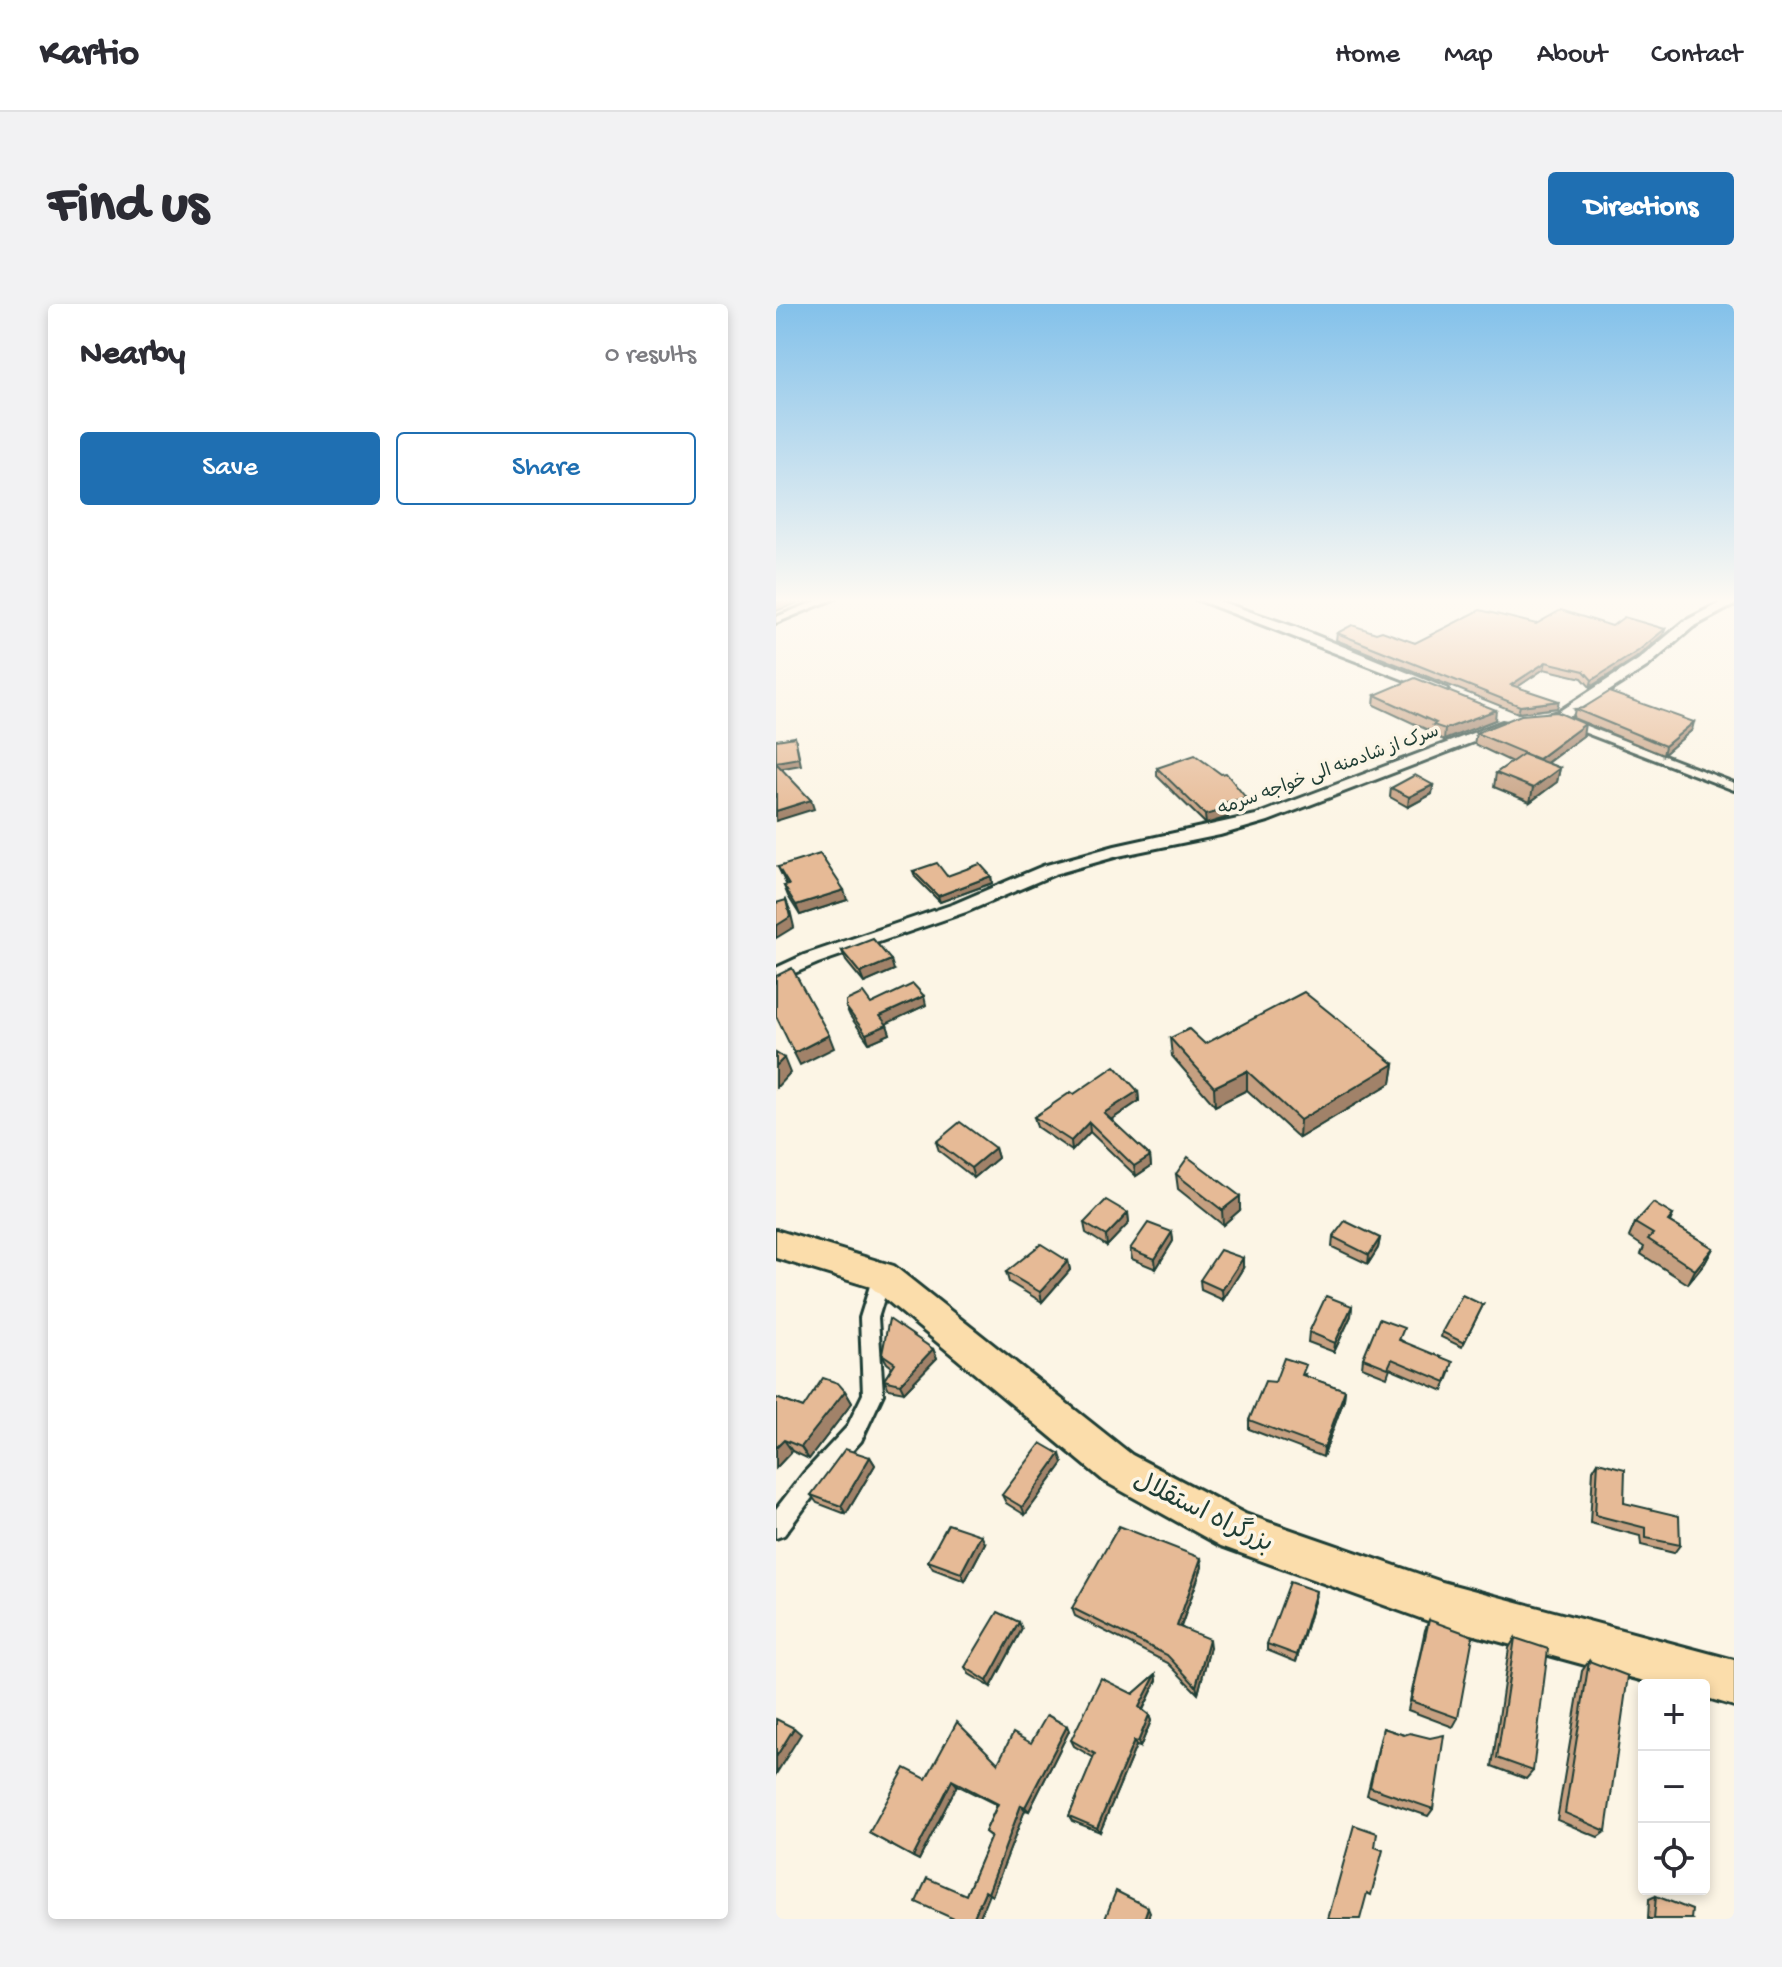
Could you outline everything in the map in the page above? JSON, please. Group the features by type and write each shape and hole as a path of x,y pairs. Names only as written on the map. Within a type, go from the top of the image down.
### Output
{"highway":[{"name":"بزرگراه استقلال","path":"776,1244 882,1276 1118,1468 1236,1531 1442,1604 1734,1683"}],"street":[{"path":"1401,673 1461,697"},
{"name":"سرک از شادمنه الی خواجه سرمه","path":"776,975 811,959 960,908 1049,870 1115,851 1262,818 1509,717 1555,717 1626,673"},
{"path":"1555,717 1734,787"},
{"path":"776,1527 812,1480 854,1434 873,1394 869,1318 882,1276"}],"building":[{"path":"1438,673 1529,673 1511,685 1559,701 1520,706"},
{"path":"1586,673 1603,673 1592,680"},
{"path":"1415,678 1496,710 1445,729 1375,695"},
{"path":"1609,692 1694,722 1665,746 1575,709 1583,708"},
{"path":"1557,712 1585,724 1538,759 1476,733 1521,715"},
{"path":"795,737 799,758 776,762 776,740"},
{"path":"1523,754 1560,768 1533,788 1496,773"},
{"path":"1195,755 1221,774 1226,773 1246,798 1222,803 1228,809 1205,815 1157,768"},
{"path":"776,763 811,800 776,811"},
{"path":"1415,775 1433,785 1409,797 1391,788"},
{"path":"820,854 844,890 796,905 784,886 789,885 778,867"},
{"path":"937,863 947,876 980,864 991,876 938,896 913,871"},
{"path":"786,900 790,917 776,926 776,903"},
{"path":"873,939 891,960 860,973 842,951"},
{"path":"792,968 829,1035 794,1053 776,1016 776,976"},
{"path":"913,984 924,996 880,1016 887,1025 866,1034 846,1007 846,1001 863,993 871,1004"},
{"path":"1304,992 1394,1064 1300,1120 1247,1071 1214,1087 1170,1038 1189,1029 1205,1044"},
{"path":"776,1053 784,1058 776,1066"},
{"path":"1115,1066 1138,1091 1104,1113 1150,1156 1134,1166 1089,1122 1071,1141 1034,1117"},
{"path":"960,1122 995,1148 971,1168 936,1142"},
{"path":"1188,1157 1240,1196 1222,1210 1176,1174"},
{"path":"1106,1200 1128,1213 1106,1236 1084,1223"},
{"path":"1653,1203 1673,1215 1668,1221 1713,1248 1695,1270 1648,1239 1653,1234 1635,1223"},
{"path":"1345,1221 1380,1238 1369,1255 1333,1237"},
{"path":"1148,1223 1172,1232 1155,1259 1130,1249"},
{"path":"1041,1244 1068,1261 1040,1292 1006,1272"},
{"path":"1220,1250 1243,1258 1222,1290 1200,1280"},
{"path":"1462,1295 1483,1305 1464,1343 1442,1332"},
{"path":"1326,1296 1352,1306 1335,1343 1309,1332"},
{"path":"889,1319 933,1349 900,1384 884,1380 895,1363 882,1354"},
{"path":"1379,1319 1404,1328 1399,1340 1453,1362 1446,1382 1392,1359 1388,1368 1363,1358"},
{"path":"1284,1358 1306,1365 1302,1375 1345,1390 1324,1448 1249,1420 1265,1381 1275,1382"},
{"path":"823,1378 838,1383 845,1391 801,1447 784,1440 776,1448 776,1398 803,1408"},
{"path":"1041,1443 1060,1454 1022,1507 1002,1495"},
{"path":"845,1449 870,1457 841,1506 811,1495"},
{"path":"1598,1462 1625,1469 1624,1503 1679,1516 1680,1545 1646,1538 1646,1528 1595,1515"},
{"path":"948,1524 981,1535 961,1573 928,1561"},
{"path":"1119,1526 1201,1558 1177,1626 1209,1639 1196,1686 1167,1655 1072,1608"},
{"path":"1290,1582 1316,1591 1297,1655 1267,1644"},
{"path":"998,1612 1019,1622 987,1681 965,1667"},
{"path":"1429,1620 1473,1636 1458,1718 1411,1701"},
{"path":"1515,1638 1548,1649 1533,1771 1497,1758"},
{"path":"1589,1661 1628,1676 1606,1831 1565,1813"},
{"path":"1156,1674 1139,1707 1149,1715 1138,1742 1134,1741 1097,1828 1069,1816 1095,1754 1071,1740 1101,1678 1133,1694"},
{"path":"1047,1715 1067,1726 1025,1807 1021,1805 988,1893 985,1891 973,1919 954,1919 916,1902 927,1878 966,1895 991,1836 985,1832 998,1804 952,1780 913,1857 869,1833 905,1768 926,1779 957,1722 998,1763 1013,1733 1031,1743"},
{"path":"776,1719 794,1728 776,1757"},
{"path":"1383,1728 1404,1735 1410,1733 1430,1738 1444,1735 1433,1809 1370,1787"},
{"path":"1354,1825 1377,1833 1375,1847 1383,1850 1371,1895 1367,1893 1360,1919 1328,1919"},
{"path":"1116,1891 1148,1907 1144,1919 1105,1919"},
{"path":"1656,1896 1692,1910 1691,1919 1654,1919"}]}
